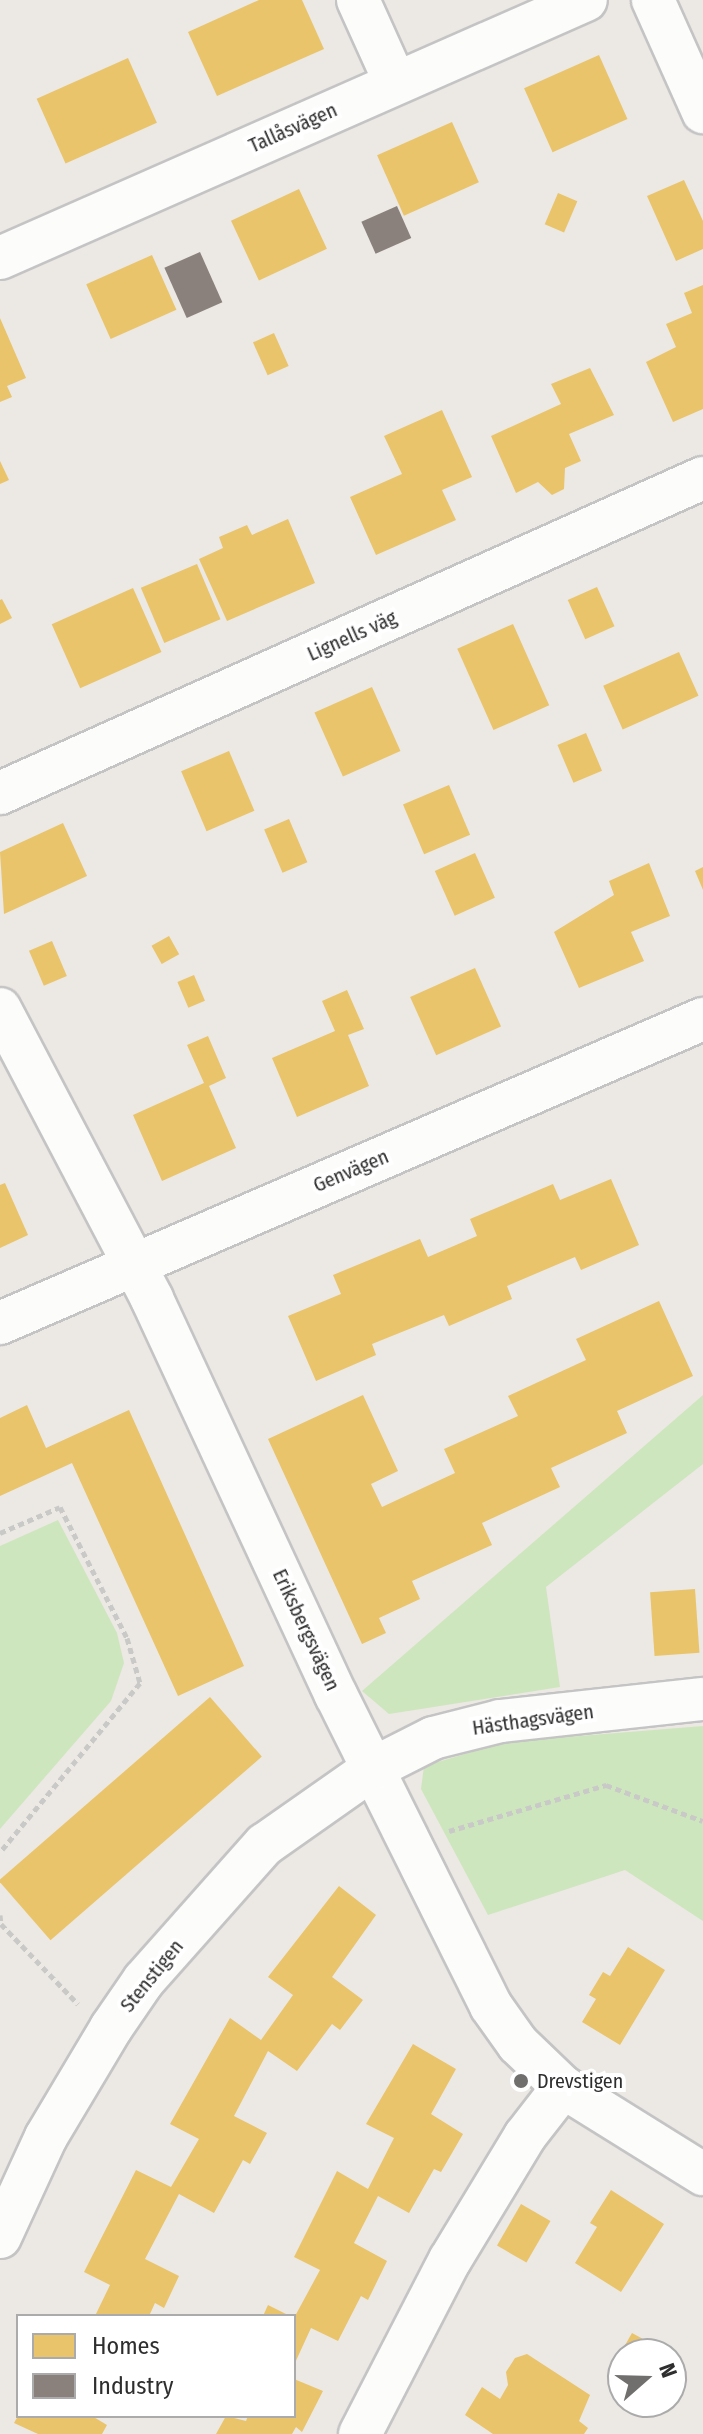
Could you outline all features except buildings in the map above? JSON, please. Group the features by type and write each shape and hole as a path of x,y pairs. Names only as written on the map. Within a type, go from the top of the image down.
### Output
{"street":[{"path":"358,0 395,82"},
{"name":"Tallåsvägen","path":"0,258 586,0"},
{"path":"653,0 703,112"},
{"name":"Lignells väg","path":"0,793 703,478"},
{"name":"Eriksbergsvägen","path":"0,1009 134,1264 372,1769 412,1843 491,2006 518,2044 563,2087 703,2174"},
{"name":"Genvägen","path":"0,1323 703,1019"},
{"name":"Hästhagsvägen","path":"372,1769 433,1738 500,1721 703,1699"},
{"name":"Stenstigen","path":"0,2237 46,2137 111,2028 144,1980 264,1845 372,1769"},
{"path":"360,2434 450,2260 525,2136 563,2087"}],"path":[{"path":"0,1533 60,1507 127,1638 140,1683 0,1852"},
{"path":"412,1843 606,1785 703,1821"},
{"path":"0,1915 1,1924 62,1993 111,2028"}],"green space":[{"path":"703,1395 703,1464 546,1587 560,1687 389,1714 362,1691"},
{"path":"58,1520 117,1633 124,1663 111,1701 0,1829 0,1546"},
{"path":"703,1726 703,1921 625,1870 488,1915 421,1789 424,1766 506,1742"}],"place":[{"name":"Drevstigen","path":"521,2081"}]}
